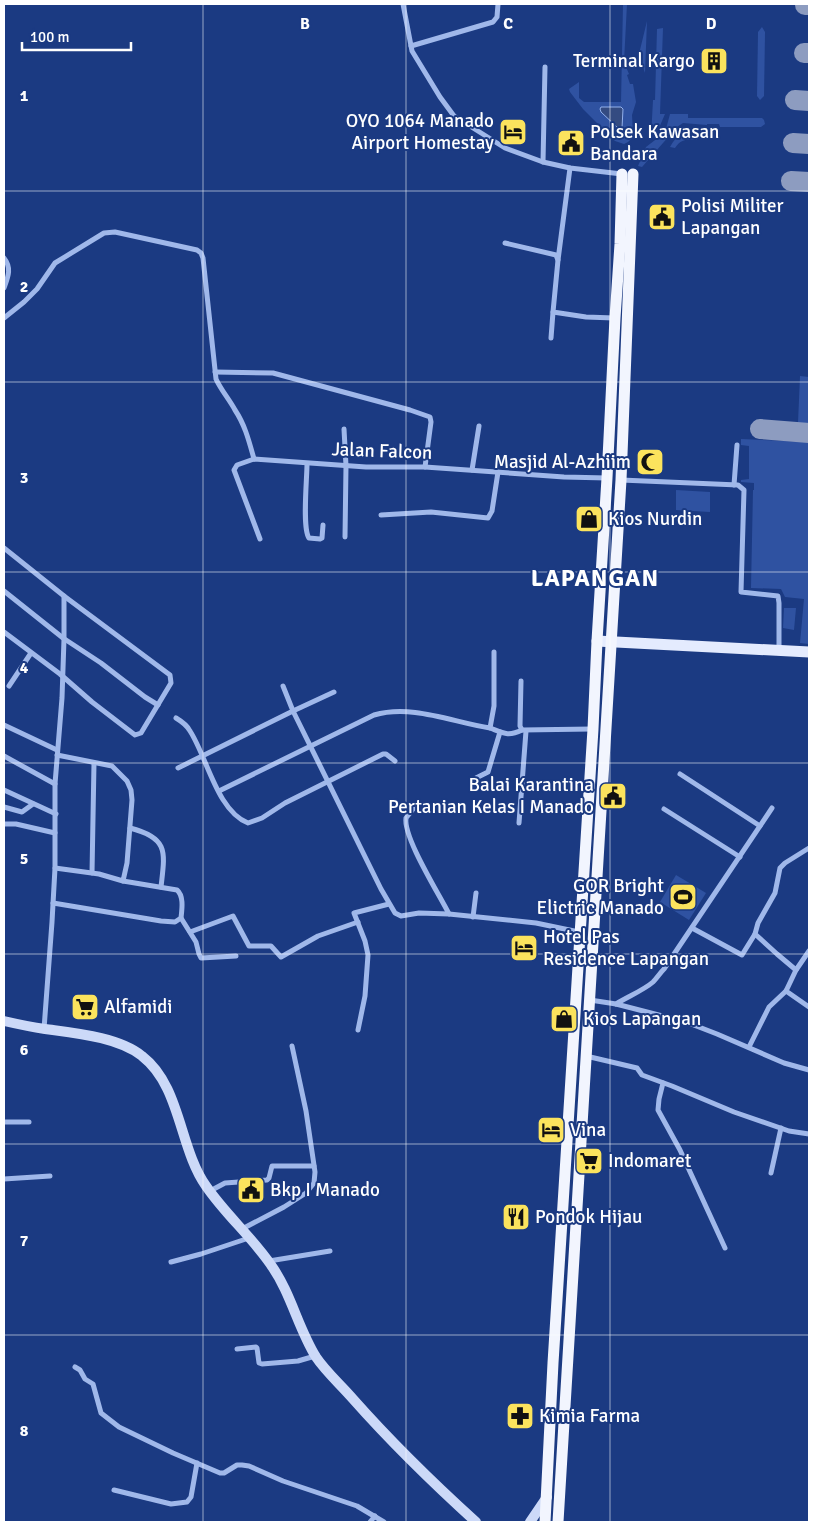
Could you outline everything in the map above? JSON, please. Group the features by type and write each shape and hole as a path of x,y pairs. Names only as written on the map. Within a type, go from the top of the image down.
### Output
{"highway":[{"path":"545,1522 579,932 593,729 614,318 627,174"},
{"path":"558,1522 621,480 631,191 627,174"},
{"path":"588,797 601,798"},
{"path":"571,1088 584,1090"}],"main road":[{"path":"597,641 809,652"},
{"path":"4,1022 90,1036 122,1045 135,1050 153,1065 163,1080 199,1174 209,1191 268,1261 286,1291 315,1356 427,1478 476,1522"},
{"path":"530,1522 547,1497"}],"street":[{"path":"404,4 411,46 416,60 454,116 505,148 543,162 570,168 627,174"},
{"path":"411,46 494,22 497,17 498,4"},
{"path":"543,162 545,67"},
{"path":"551,338 558,260 570,168"},
{"path":"4,318 37,289 55,263 104,233 115,232 197,250 201,253 215,372 220,387 235,408 245,428 254,459 237,465 234,470 260,539"},
{"path":"505,243 556,255 558,260"},
{"path":"4,258 8,262 9,270 9,276 4,288"},
{"path":"553,312 586,317 614,318"},
{"path":"215,372 273,372 430,417 425,467"},
{"path":"472,470 479,426"},
{"path":"344,430 346,466 344,537"},
{"path":"734,485 736,445"},
{"name":"Jalan Falcon","path":"254,459 366,468 425,467 564,477 607,478"},
{"path":"307,464 307,536 309,538 322,538 323,525"},
{"path":"381,515 431,512 488,518 492,511 498,472"},
{"path":"621,480 738,485 744,490 741,592 778,596 779,650"},
{"path":"4,548 64,596 170,675 171,683 141,734 135,735 4,632"},
{"path":"4,591 64,638 101,662 158,704"},
{"path":"44,1029 55,868 55,784 64,638 64,596"},
{"path":"9,686 31,652"},
{"path":"490,728 494,706 494,652"},
{"path":"519,823 524,731 520,726 521,681"},
{"path":"283,686 309,746 395,913 401,916 430,912 473,916 536,923 579,932"},
{"path":"178,768 334,692"},
{"path":"219,791 309,746 384,712 422,714 514,734 524,731 593,729"},
{"path":"176,718 190,731 219,791 234,814 240,820 248,823 382,754 386,754 395,761"},
{"path":"4,725 57,753 112,766 127,781 131,790 132,800 127,863 123,881"},
{"path":"476,778 488,772 500,732"},
{"path":"4,756 55,784"},
{"path":"92,873 94,763"},
{"path":"680,774 760,826"},
{"path":"4,790 56,814"},
{"path":"16,824 22,812 33,804"},
{"path":"417,804 406,818 406,830 449,914"},
{"path":"4,807 22,812"},
{"path":"616,1004 653,982 668,964 772,808"},
{"path":"664,809 740,857"},
{"path":"4,824 16,824 55,833"},
{"path":"130,828 146,832 158,841 164,861 161,888"},
{"path":"692,928 742,955 755,934 758,923 775,892 780,868 809,848"},
{"path":"55,868 92,873 123,881 177,890 182,897 181,918 196,942 202,958 236,956"},
{"path":"473,916 476,893"},
{"path":"53,904 161,921 176,922 181,918"},
{"path":"358,1030 365,996 368,955 365,940 354,913 389,904"},
{"path":"190,932 233,916 248,946 271,946 281,956 318,936 358,922"},
{"path":"755,934 796,970"},
{"path":"749,1048 769,1007 786,991 796,970 809,952"},
{"path":"786,991 809,1007"},
{"path":"589,1000 616,1004 686,1022 784,1063 809,1070"},
{"path":"241,1229 284,1207 306,1193 314,1183 314,1166 305,1104 292,1046"},
{"path":"586,1056 637,1068 642,1075 734,1112 781,1128 809,1134"},
{"path":"663,1083 658,1110 680,1150 725,1248"},
{"path":"4,1122 29,1122"},
{"path":"771,1173 781,1128"},
{"path":"209,1191 225,1184 267,1180 272,1166 314,1166"},
{"path":"4,1179 50,1176"},
{"path":"171,1262 209,1252 248,1238"},
{"path":"268,1261 330,1250"},
{"path":"237,1349 256,1346 259,1363 262,1364 298,1361 315,1356"},
{"path":"75,1367 80,1370 85,1379 93,1384 101,1413 119,1427 220,1473 224,1473 237,1465 249,1466 284,1481 357,1506 384,1522"},
{"path":"114,1490 161,1502 178,1504 186,1502 191,1497 197,1463"},
{"path":"370,1522 375,1516"}],"shaded area":[{"path":"623,4 627,4 624,62 629,74 627,75 630,84 633,84 636,102 632,115 632,138 624,144 615,141 583,109 569,89 579,82 579,98 584,102 621,102"},
{"path":"647,21 645,73 639,61 639,54"},
{"path":"762,27 765,32 764,96 760,100 757,96 758,32"},
{"path":"663,28 660,114 665,114 659,128 651,137 653,100 655,100 657,29"},
{"path":"601,107 621,107 623,109 622,128 619,129 601,112"},
{"path":"670,114 688,114 688,118 762,118 765,124 761,127 720,127 719,124 683,123 677,127 642,167 638,166 646,147 666,129"},
{"path":"692,131 697,135 697,140 684,140 675,148 670,147 679,136"},
{"path":"800,376 809,377 809,426 798,423"},
{"path":"741,439 809,442 809,644 800,643 804,599 785,597 781,589 751,588 754,483 741,482 741,480 749,479 749,446 741,445"},
{"path":"676,490 710,492 710,512 676,510"},
{"path":"784,608 796,608 794,630 783,628"},
{"name":"GOR Bright Elictric Manado","path":"676,875 706,893 689,920 660,902"}],"taxiway":[{"path":"804,53 809,53"},
{"path":"795,100 809,101"},
{"path":"793,143 809,144"},
{"path":"791,181 809,182"},
{"path":"760,429 809,433"}],"place":[{"name":"Terminal Kargo","path":"714,61"},
{"name":"OYO 1064 Manado Airport Homestay","path":"513,132"},
{"name":"Polsek Kawasan Bandara","path":"571,143"},
{"name":"Polisi Militer Lapangan","path":"662,217"},
{"name":"Masjid Al-Azhiim","path":"650,462"},
{"name":"Kios Nurdin","path":"589,519"},
{"name":"Balai Karantina Pertanian Kelas I Manado","path":"613,796"},
{"name":"GOR Bright Elictric Manado","path":"683,897"},
{"name":"Hotel Pas Residence Lapangan","path":"524,948"},
{"name":"Alfamidi","path":"85,1007"},
{"name":"Kios Lapangan","path":"564,1019"},
{"name":"Vina","path":"551,1130"},
{"name":"Indomaret","path":"589,1161"},
{"name":"Bkp I Manado","path":"251,1190"},
{"name":"Pondok Hijau","path":"516,1217"},
{"name":"Kimia Farma","path":"520,1416"}],"district":[{"name":"LAPANGAN","path":"595,578"}]}
